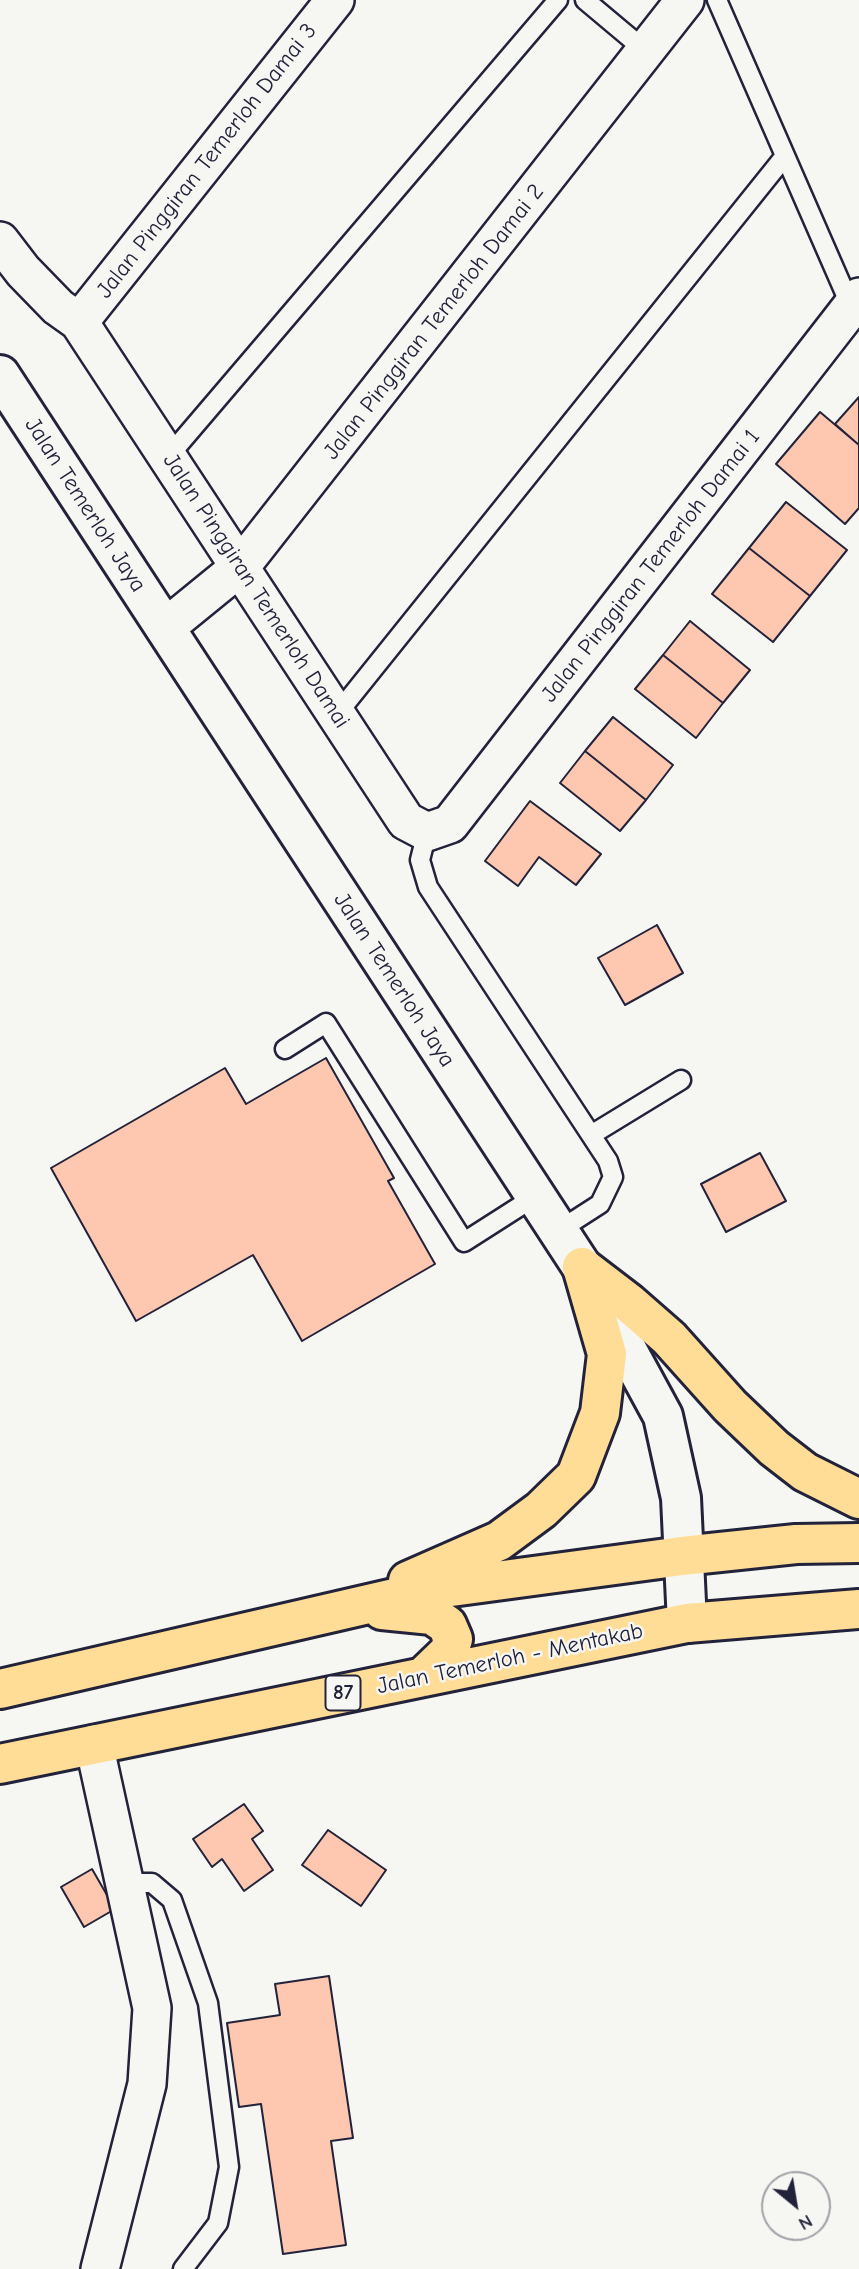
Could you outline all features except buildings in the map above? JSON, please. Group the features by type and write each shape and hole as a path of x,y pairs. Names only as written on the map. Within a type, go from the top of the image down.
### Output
{"main road":[{"path":"582,1267 669,1338 730,1406 774,1448 805,1472 859,1499"},
{"path":"352,1606 499,1541 541,1510 576,1476 600,1413 607,1354 582,1267"},
{"path":"0,1689 429,1590 682,1556 796,1544 859,1543"},
{"path":"352,1606 432,1615 447,1625 453,1639 449,1652 423,1677"},
{"name":"Jalan Temerloh - Mentakab","path":"0,1764 687,1623 859,1609"}],"street":[{"name":"Jalan Pinggiran Temerloh Damai 3","path":"79,322 335,0"},
{"name":"Jalan Pinggiran Temerloh Damai 2","path":"165,628 241,566 647,52 685,0"},
{"name":"Jalan Pinggiran Temerloh Damai","path":"0,241 23,271 58,307 79,322 406,821 438,828"},
{"name":"Jalan Pinggiran Temerloh Damai 1","path":"438,828 855,303"},
{"name":"Jalan Temerloh Jaya","path":"0,375 582,1267 663,1416 681,1498 687,1623"},
{"path":"94,1744 152,2008 147,2084 100,2269"}],"lane":[{"path":"168,457 558,0"},
{"path":"584,0 647,52"},
{"path":"717,0 785,156 855,303"},
{"path":"337,714 785,156"},
{"path":"438,828 420,860 428,887 608,1161 613,1177 600,1204 558,1231"},
{"path":"285,1049 326,1023 464,1242 536,1196"},
{"path":"591,1135 681,1080"},
{"path":"123,1883 152,1883 172,1900 208,2003 229,2167 218,2223 183,2269"}]}
